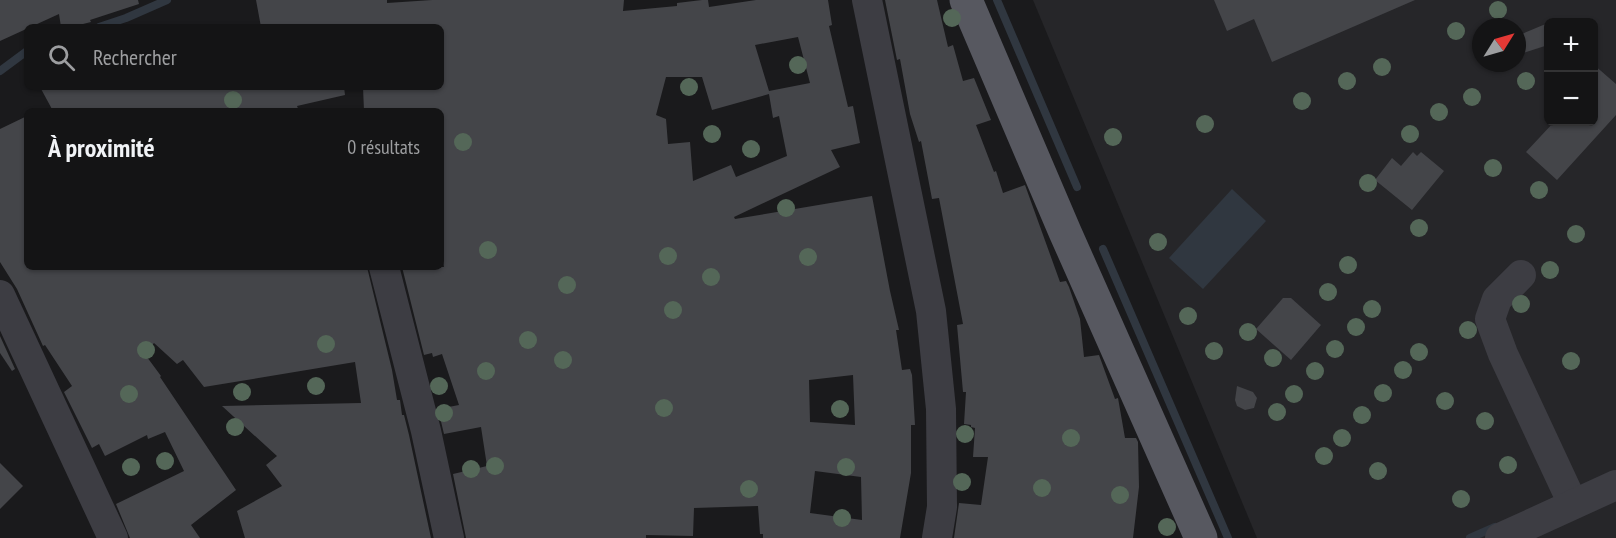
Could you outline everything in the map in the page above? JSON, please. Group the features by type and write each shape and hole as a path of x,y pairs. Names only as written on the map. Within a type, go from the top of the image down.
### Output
{"main road":[{"path":"966,0 1065,232 1201,538"}],"street":[{"path":"867,0 931,311 941,409 942,507 937,538"},
{"path":"385,270 426,431 448,538"},
{"path":"1521,275 1497,299 1490,319 1503,354 1573,504"},
{"path":"0,295 114,538"},
{"path":"1500,538 1616,485"}],"shaded area":[{"path":"1033,0 1616,0 1616,538 1257,538"},
{"path":"1232,189 1266,221 1203,289 1169,258"}],"building":[{"path":"0,0 138,0 139,4 83,24 61,24 59,14 37,24 24,24 24,30 0,41"},
{"path":"256,0 387,0 387,3 432,0 624,0 623,11 677,6 677,3 702,0 708,0 709,7 756,0 828,0 832,25 829,26 848,107 853,106 860,143 831,150 840,167 734,217 735,219 872,196 899,330 896,330 902,370 910,369 912,375 915,425 911,425 911,473 900,538 763,538 763,534 760,534 758,506 694,508 693,536 466,538 453,474 487,466 481,427 444,434 438,409 459,405 442,354 433,357 432,353 424,355 403,270 444,270 444,108 364,108 363,90 444,90 444,24 260,24","holes":["798,37 810,83 769,91 755,45","666,77 702,77 712,110 769,94 773,118 779,116 787,156 736,177 731,165 693,181 690,142 668,144 666,119 656,115","853,375 855,425 810,422 809,380","815,471 861,477 862,520 810,513"]},
{"path":"885,0 937,0 948,47 953,45 963,81 974,78 991,120 976,125 1003,193 1025,185 1060,282 1066,281 1080,319 1084,357 1099,355 1115,399 1118,398 1125,438 1136,438 1138,442 1139,487 1133,538 954,538 959,503 981,505 988,457 973,457 975,428 964,424 966,392 963,392 957,325 963,324 939,198 932,199 921,141 919,142 910,114 900,59 897,60"},
{"path":"1214,0 1415,0 1272,62 1254,19 1227,31"},
{"path":"1544,25 1544,46 1526,52 1526,32"},
{"path":"1598,68 1616,84 1616,115 1557,180 1526,152 1550,126 1598,126"},
{"path":"42,90 344,90 345,95 297,106 298,108 51,108"},
{"path":"24,117 24,270 368,270 397,400 400,400 409,435 431,538 245,538 237,511 282,486 266,465 277,456 222,406 361,403 355,362 204,387 183,360 177,364 154,343 144,353 236,490 191,525 200,538 130,538 116,504 184,471 165,432 148,439 147,435 105,456 99,444 92,448 64,392 72,386 45,345 43,346 17,289 0,262 0,129"},
{"path":"1413,152 1417,156 1421,152 1444,171 1412,210 1375,180 1392,158 1401,166"},
{"path":"1283,298 1291,298 1321,325 1291,360 1256,329"},
{"path":"0,336 15,369 12,371 0,353"},
{"path":"1237,386 1253,392 1257,398 1254,408 1245,410 1237,406 1235,400"},
{"path":"0,463 23,486 0,509"}],"waterway":[{"path":"108,24 167,0"},
{"path":"997,0 1077,187"},
{"path":"0,71 24,53"},
{"path":"1103,249 1228,538"},
{"path":"1470,538 1495,527"}]}
